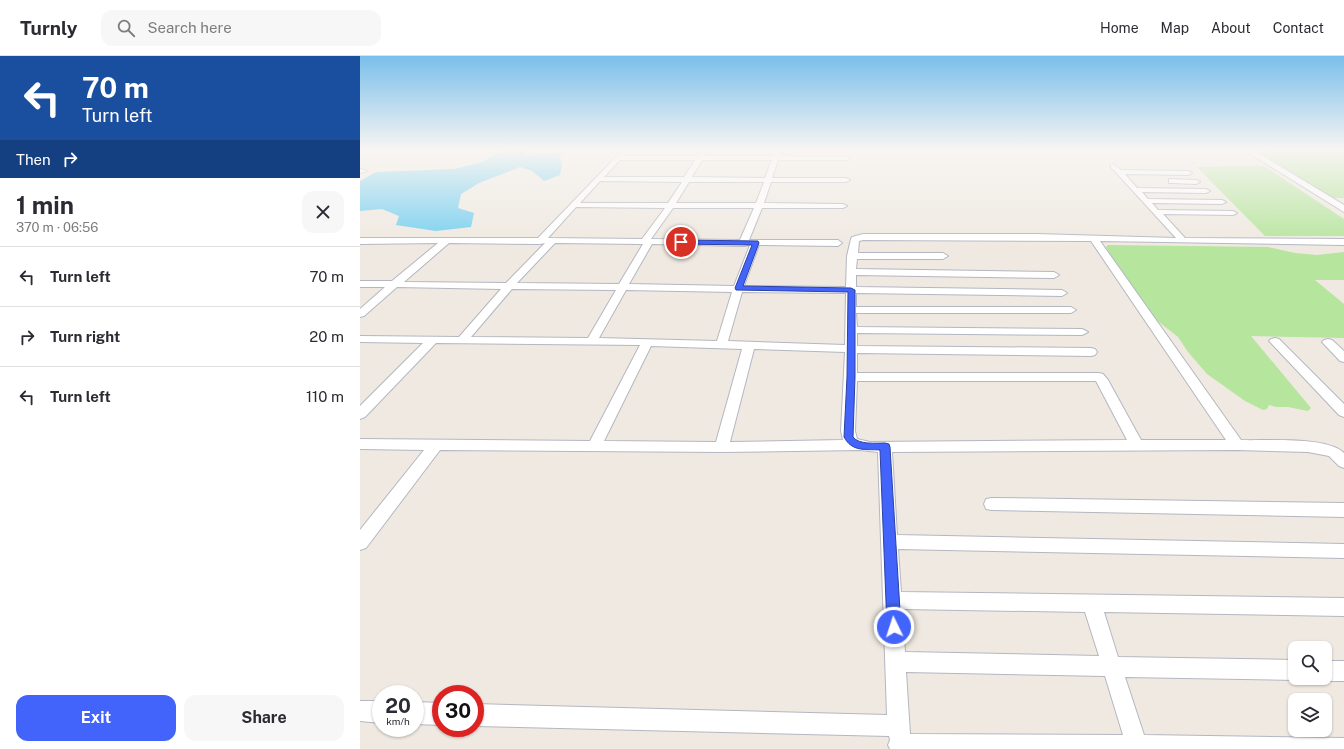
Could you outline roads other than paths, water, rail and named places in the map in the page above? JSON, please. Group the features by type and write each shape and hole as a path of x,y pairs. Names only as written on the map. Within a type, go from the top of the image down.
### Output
{"street":[{"path":"540,241 595,182"},
{"path":"591,342 647,242 685,182"},
{"path":"744,243 767,182"},
{"path":"1133,182 1137,190 1183,241"},
{"path":"1300,182 1344,210"},
{"path":"1137,190 1206,191"},
{"path":"1147,201 1222,202"},
{"path":"574,206 843,206"},
{"path":"1157,212 1233,213"},
{"path":"860,446 851,442 848,437 851,377 851,272 855,239 864,237 1037,237 1095,240 1344,242"},
{"path":"360,314 447,240"},
{"path":"360,241 447,240 838,244"},
{"path":"1095,240 1237,445"},
{"path":"460,341 552,241"},
{"path":"722,344 738,288 755,243"},
{"path":"852,256 943,256"},
{"path":"851,272 1054,275"},
{"path":"360,284 1062,293"},
{"path":"851,310 1071,310"},
{"path":"851,330 1082,332"},
{"path":"360,339 432,341 647,342 851,349 1091,352"},
{"path":"360,414 432,341"},
{"path":"1275,341 1344,412"},
{"path":"594,446 647,342"},
{"path":"1328,342 1344,358"},
{"path":"722,447 749,345"},
{"path":"851,377 1099,377 1137,446"},
{"path":"360,444 722,447 1237,445 1321,448 1334,452 1344,462"},
{"path":"360,543 436,445"},
{"path":"885,447 899,740"},
{"path":"992,504 1344,510"},
{"path":"890,542 1344,551"},
{"path":"892,600 1344,608"},
{"path":"1092,604 1137,746"},
{"path":"896,662 1288,670"},
{"path":"1332,671 1344,671"},
{"path":"360,711 372,712"},
{"path":"484,715 899,740 1344,749"}],"water":[{"path":"360,182 481,182 461,194 458,208 474,213 471,227 436,231 396,225 399,216 382,209 360,211"}]}
